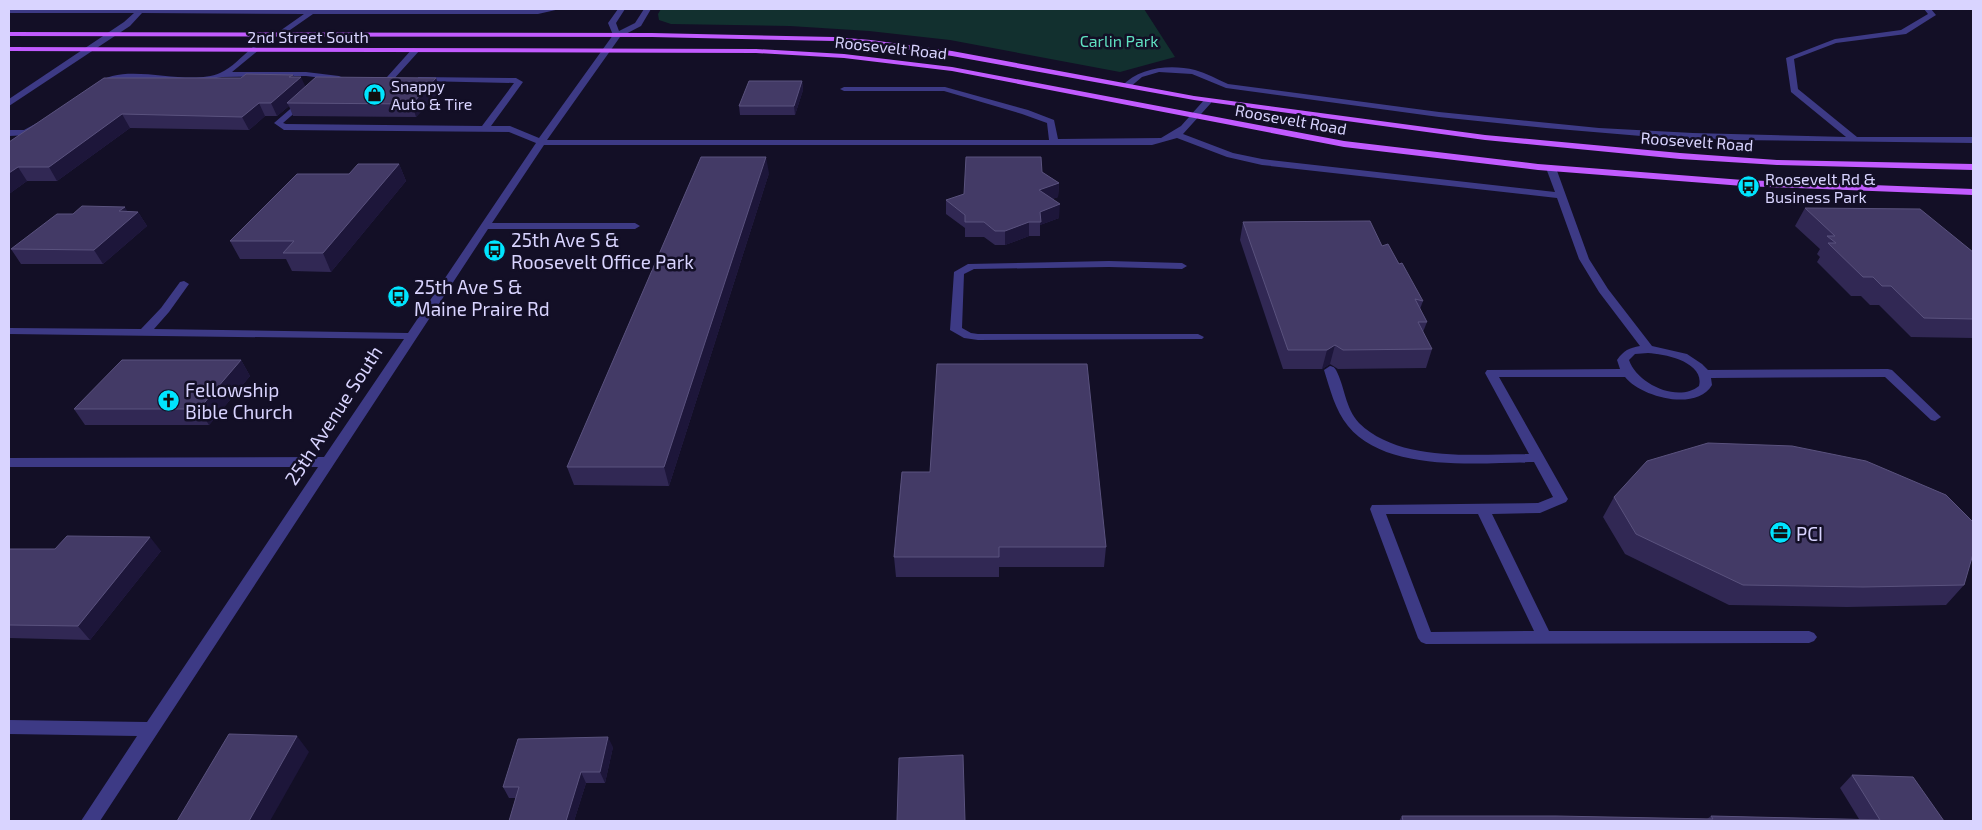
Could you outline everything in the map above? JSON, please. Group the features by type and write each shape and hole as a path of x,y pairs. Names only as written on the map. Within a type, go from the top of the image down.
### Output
{"main road":[{"name":"2nd Street South","path":"9,34 617,35"},
{"name":"Roosevelt Road","path":"617,35 774,37 866,42 947,51 1208,101 1355,122 1541,145 1737,160 1920,167 1973,167"},
{"name":"2nd Street South","path":"9,49 606,51"},
{"name":"Roosevelt Road","path":"606,51 756,51 844,56 952,68 1344,144 1551,168 1743,183 1973,192"}],"street":[{"path":"9,11 314,10 538,12 556,9"},
{"path":"617,35 612,23 621,9"},
{"name":"25th Avenue South","path":"90,821 410,336 541,142 617,35 638,24 648,9"},
{"path":"1855,140 1794,90 1790,58 1834,42 1903,32 1932,15 1927,9"},
{"path":"9,103 127,24 141,10"},
{"path":"280,35 314,10"},
{"path":"222,75 256,49"},
{"path":"389,79 416,50"},
{"path":"1126,86 1139,75 1159,70 1193,72 1226,86 1441,116 1653,134 1855,140 1973,140"},
{"path":"89,91 105,81 117,78 204,78 222,75 306,74 324,81 345,78"},
{"path":"362,78 398,79"},
{"path":"408,79 516,80 519,82 484,129"},
{"path":"844,89 945,89 1004,105 1051,122 1054,143"},
{"path":"314,91 278,123 284,127 510,129 541,142 1144,143 1170,139 1178,135 1208,101"},
{"path":"9,133 26,133 42,123"},
{"path":"1178,135 1230,155 1262,162 1561,196"},
{"path":"1551,168 1578,244 1592,274 1648,348"},
{"path":"484,226 635,226"},
{"path":"1182,266 982,264 965,268 959,272 956,330 968,336 978,337 1198,337"},
{"path":"144,333 165,310 184,284"},
{"path":"11,333 410,336"},
{"path":"1648,348 1681,356 1704,374 1705,387 1693,395 1682,396 1657,391 1645,386 1627,373 1623,360 1631,352 1648,348"},
{"path":"1330,370 1347,415 1362,434 1377,444 1403,452 1436,457 1537,458"},
{"path":"1627,373 1491,373 1561,499 1540,508 1377,509 1426,638 1809,637"},
{"path":"1704,374 1888,373 1935,417"},
{"path":"9,462 328,462"},
{"path":"1483,509 1544,637"},
{"path":"9,727 151,729"}],"green space":[{"name":"Carlin Park","path":"661,9 1144,9 1175,57 1120,72 950,40 869,31 790,26 671,24 659,20 658,14"}],"building":[{"path":"246,74 293,75 289,77 301,77 271,103 259,103 242,117 122,114 49,167 18,167 9,173 9,142 104,78 241,78"},
{"path":"316,77 436,78 412,104 287,103"},
{"path":"749,81 802,81 794,106 739,106"},
{"path":"701,157 766,157 664,467 567,467"},
{"path":"966,157 1041,157 1042,172 1059,183 1039,190 1060,204 1040,212 1041,222 1029,222 1005,231 995,231 984,222 965,222 965,215 946,200 964,194"},
{"path":"358,164 399,164 323,253 283,253 294,241 230,241 297,174 349,174"},
{"path":"82,206 125,207 119,211 138,212 94,250 11,249 57,214 73,214"},
{"path":"1805,208 1920,209 1973,252 1973,319 1924,318 1891,286 1882,286 1873,277 1863,277 1828,243 1836,243 1827,236 1835,236"},
{"path":"1370,221 1382,246 1388,244 1399,264 1402,263 1423,301 1415,299 1427,322 1418,322 1432,349 1343,350 1335,345 1327,350 1288,350 1243,222"},
{"path":"122,360 241,360 199,409 74,409"},
{"path":"937,364 1087,364 1106,547 999,547 999,557 894,557 902,472 930,472"},
{"name":"PCI","path":"1708,443 1792,446 1866,461 1946,495 1973,522 1973,554 1964,585 1863,587 1743,585 1636,534 1614,497 1647,461"},
{"path":"67,536 150,537 78,626 9,625 9,549 55,549"},
{"path":"229,734 297,736 249,821 177,821"},
{"path":"608,737 600,772 581,772 566,821 509,821 519,787 503,787 518,739"},
{"path":"963,755 965,821 897,821 899,758"},
{"path":"1852,775 1913,777 1944,821 1403,821 1402,816 1713,819 1711,816 1880,820"}],"place":[{"name":"Snappy Auto & Tire","path":"375,94"},
{"name":"Roosevelt Rd & Business Park","path":"1749,187"},
{"name":"25th Ave S & Roosevelt Office Park","path":"495,250"},
{"name":"25th Ave S & Maine Praire Rd","path":"398,297"},
{"name":"Fellowship Bible Church","path":"169,400"},
{"name":"PCI","path":"1780,533"}]}
